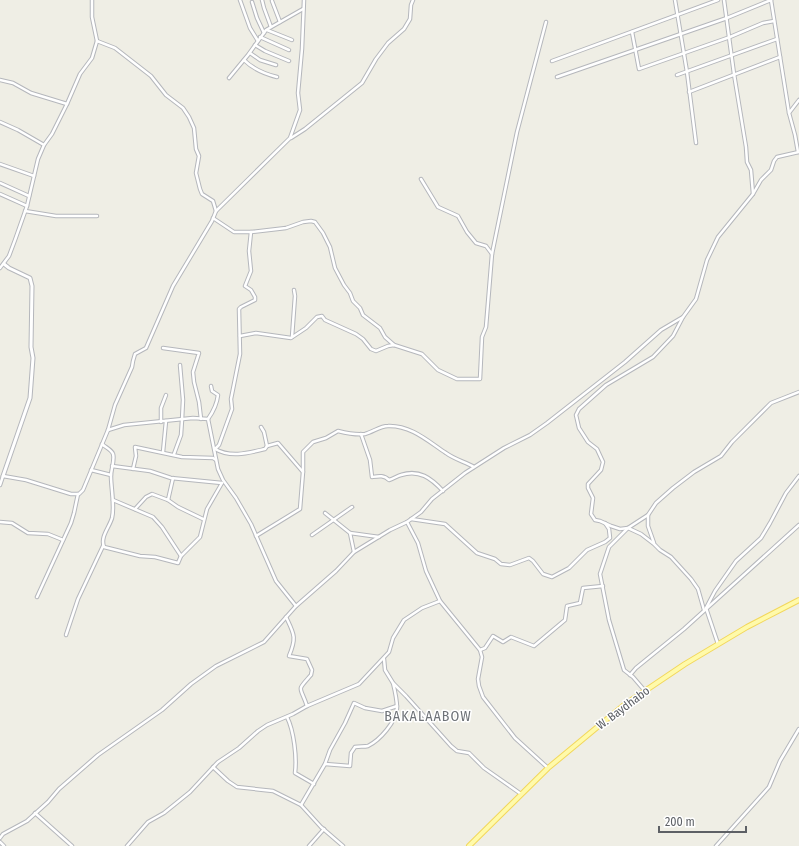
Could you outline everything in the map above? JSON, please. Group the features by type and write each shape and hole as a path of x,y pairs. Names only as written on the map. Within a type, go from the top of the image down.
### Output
{"main road":[{"name":"W. Baydhabo","path":"469,846 548,768 624,705 685,664 747,627 799,600"}],"street":[{"path":"0,268 9,256 25,211 38,159 44,145 52,134 80,74 92,58 97,41 93,26 92,0"},
{"path":"240,0 250,28 258,41"},
{"path":"262,0 271,27"},
{"path":"290,138 300,110 298,93 304,0"},
{"path":"37,597 74,513 78,494 83,490 108,430 115,405 132,367 132,360 135,354 146,348 173,286 216,211 290,138 305,129 362,83 376,59 388,43 404,29 410,19 413,0"},
{"path":"675,0 690,92 696,143"},
{"path":"552,61 718,0"},
{"path":"724,0 747,162 751,170 753,194"},
{"path":"557,77 727,18 771,0 789,113 798,152 777,157 771,170 761,180 753,194 713,244 696,299 683,317 673,336 653,357 606,385 579,409 576,416 579,428 588,442 597,449 603,462 602,470 595,475 588,484 588,488 593,498 591,510 592,517 595,520 604,522 611,526 620,529 628,528 641,534 671,557 691,578 698,590 719,644"},
{"path":"272,1 280,22"},
{"path":"252,2 257,18 265,31 292,40"},
{"path":"229,78 250,53 265,31 303,9"},
{"path":"632,32 639,69 730,37 763,23 774,21"},
{"path":"213,218 234,232 252,232 286,228 303,222 315,222 323,233 330,247 335,268 353,301 360,308 363,316 380,328 385,337 394,345 422,354 438,370 457,379 480,379 482,337 486,327 492,254 517,132 546,22"},
{"path":"260,37 289,50"},
{"path":"678,75 777,39"},
{"path":"97,41 114,48 151,76 166,94 182,108 189,117 194,128 196,149 199,156 196,174 200,189 202,194 213,201 216,211"},
{"path":"255,45 265,51 290,61"},
{"path":"250,53 260,60 276,65"},
{"path":"690,92 780,57"},
{"path":"244,60 256,69 277,77"},
{"path":"0,80 13,83 31,93 67,104"},
{"path":"789,113 799,100"},
{"path":"0,122 18,130 44,145"},
{"path":"0,164 34,176"},
{"path":"421,179 438,207 458,216 467,232 476,242 486,246 492,254"},
{"path":"0,183 29,196"},
{"path":"0,194 26,206"},
{"path":"25,211 56,216 97,216"},
{"path":"215,450 219,445 231,413 231,399 240,354 239,309 255,300 251,290 245,286 251,271 249,251 252,232"},
{"path":"0,485 1,475 30,398 33,358 31,347 32,286 30,278 4,264"},
{"path":"292,338 295,296 294,290"},
{"path":"240,336 256,333 292,338 319,316 322,316 326,320 356,334 363,339 371,349 376,351 394,345"},
{"path":"0,838 3,834 27,821 48,802 59,789 98,755 162,710 191,684 216,666 264,642 296,606 336,571 354,552 390,530 407,522 421,512 432,499 474,467 504,448 530,435 625,362 661,330 683,317"},
{"path":"163,348 199,353 193,372 201,419"},
{"path":"174,454 181,435 183,400 180,365"},
{"path":"211,386 212,391 218,395 213,411 208,419 218,469 223,482 236,498 251,524 276,582 296,606"},
{"path":"609,547 628,528 648,515 656,503 673,488 694,472 721,456 732,442 771,403 799,392"},
{"path":"161,422 161,408 166,396"},
{"path":"108,430 124,426 166,421 208,419"},
{"path":"162,452 166,421"},
{"path":"256,536 300,509 303,452 313,442 326,438 338,431 366,434 385,426 400,428 417,434 435,444 446,453 474,467"},
{"path":"261,427 264,432 267,446"},
{"path":"361,434 370,460 372,477 386,477 389,480 414,472 432,479 443,491"},
{"path":"215,450 231,455 259,450 278,443 303,472"},
{"path":"66,635 78,599 103,546 106,529 112,518 113,500 111,475 113,454 102,444"},
{"path":"133,469 136,456 135,447 193,458 213,458 217,462"},
{"path":"112,466 150,471 167,478 223,482"},
{"path":"91,470 111,475"},
{"path":"1,475 26,480 60,491 78,494"},
{"path":"705,609 736,560 761,538 786,494 799,476"},
{"path":"168,500 173,478"},
{"path":"103,546 140,556 155,557 178,563 180,556 200,538 203,519 207,509 223,482"},
{"path":"135,509 146,497 152,494 168,500 178,507 203,519"},
{"path":"113,500 153,517 162,527 180,556"},
{"path":"312,534 352,507"},
{"path":"325,513 350,533 380,537"},
{"path":"648,515 648,526 654,544"},
{"path":"411,519 445,524 477,553 495,559 500,564 510,565 529,558 543,574 552,577 569,568 587,550 605,542 610,538"},
{"path":"0,522 12,523 28,533 48,534 63,540"},
{"path":"407,522 418,543 426,570 440,601 480,650 482,657 478,686 483,697 515,738 548,768"},
{"path":"604,522 609,529 610,538 609,547 600,574 609,620 624,670 630,674 645,691"},
{"path":"630,674 684,629 799,524"},
{"path":"350,533 354,552"},
{"path":"480,650 485,648 493,636 503,642 511,637 534,646 565,620 567,606 580,603 582,588 603,586"},
{"path":"127,846 148,822 164,813 190,792 213,767 239,748 258,731 267,725 287,717 307,706 359,684 389,652 393,638 404,620 422,608 440,601"},
{"path":"286,617 294,633 294,644 289,656 307,659 312,670 312,675 301,685 300,689 307,706"},
{"path":"384,658 385,670 393,683 451,746 457,751 469,753 484,768 521,794"},
{"path":"325,764 350,766 351,753 356,747 367,746 386,733 396,716 397,706 393,683"},
{"path":"301,805 325,764 330,750 345,724 354,703 365,708 382,711 397,706"},
{"path":"287,717 290,722 296,764 295,773 314,784"},
{"path":"716,846 769,788 780,761 799,729"},
{"path":"213,767 237,787 273,791 301,805 343,846"},
{"path":"35,813 72,846"},
{"path":"309,846 324,829"},
{"path":"0,842 4,846"}],"district":[{"name":"BAKALAABOW","path":"428,716"}]}
